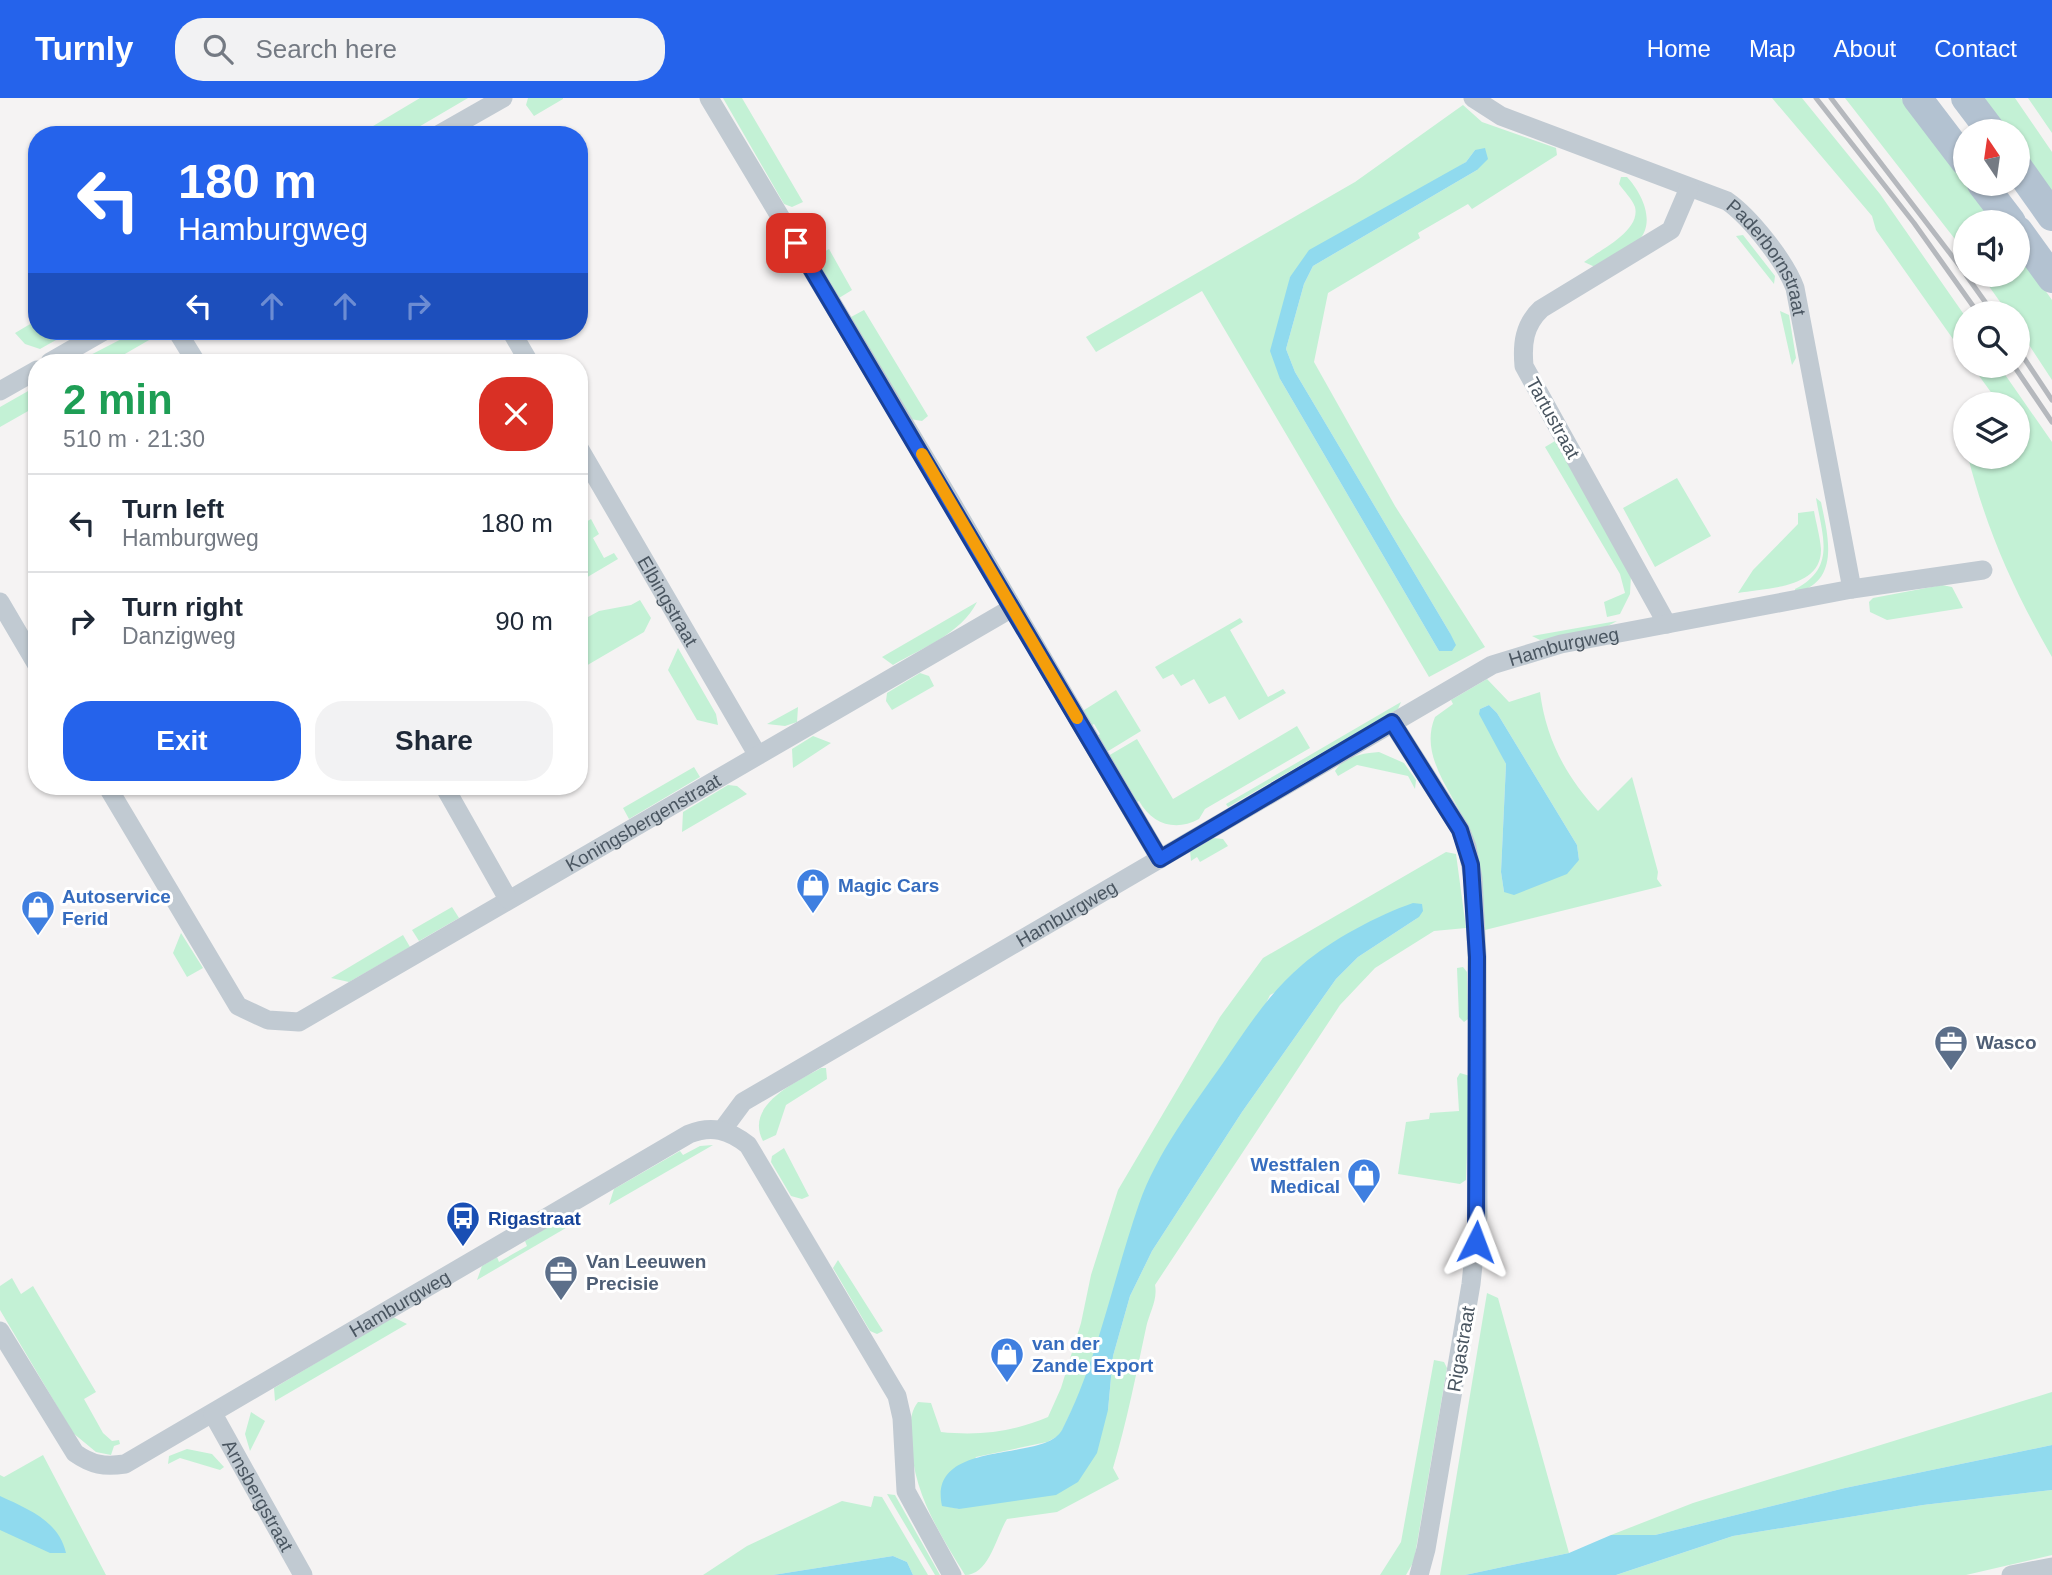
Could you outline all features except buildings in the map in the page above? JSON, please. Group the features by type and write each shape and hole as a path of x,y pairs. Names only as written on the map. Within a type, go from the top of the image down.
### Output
{"main road":[{"path":"1917,98 1953,145"},
{"path":"1966,98 1982,119"},
{"path":"2030,185 2052,216"},
{"path":"1991,196 2002,210"},
{"path":"2030,248 2052,278"}],"street":[{"path":"454,126 503,98"},
{"path":"709,98 1160,859"},
{"name":"Paderbornstraat","path":"1473,98 1501,116 1736,208 1791,277 1852,589"},
{"name":"Tartustraat","path":"1667,624 1524,366 1523,344 1530,322 1541,309 1671,230 1689,188"},
{"path":"64,354 88,340"},
{"path":"0,391 28,375"},
{"name":"Elbingstraat","path":"588,463 757,754"},
{"name":"Hamburgweg","path":"0,1331 62,1437 75,1453 90,1464 106,1467 125,1464 689,1134 700,1130 723,1129 743,1102 1392,722 1513,657 1852,589 1983,570"},
{"path":"0,602 28,650"},
{"name":"Koningsbergenstraat","path":"112,795 238,1006 268,1020 299,1022 1012,608"},
{"name":"Rigastraat","path":"1392,722 1460,830 1467,847 1473,878 1477,957 1476,1242 1433,1510 1419,1575"},
{"path":"449,795 508,899"},
{"path":"723,1129 748,1145 897,1396 902,1418 906,1491 951,1575"},
{"name":"Arnsbergstraat","path":"213,1414 303,1575"},
{"path":"2011,1575 2052,1567"}],"green space":[{"path":"420,98 468,98 420,126 373,126"},
{"path":"528,98 563,99 534,116 526,105"},
{"path":"723,98 742,98 803,202 792,207 784,204"},
{"path":"1772,98 1802,98 1880,194 1955,301 1953,339 1876,230 1872,216"},
{"path":"1845,98 1901,98 1953,166 1953,196 1976,196 1987,210 1953,210 1953,237"},
{"path":"1979,98 2015,98 2029,119 1996,119"},
{"path":"2028,98 2052,98 2052,133"},
{"path":"1463,105 1482,122 1556,148 1557,155 1472,209 1468,204 1418,233 1420,238 1328,293 1314,362 1395,506 1485,647 1429,677 1202,291 1096,352 1086,337 1355,182","holes":["1475,150 1477,170 1313,266 1304,284 1286,349 1295,372 1450,633 1452,651 1439,651 1280,379 1290,277 1466,162"]},
{"path":"2030,120 2052,152 2052,196 2030,165"},
{"path":"1621,177 1627,177 1642,199 1647,216 1644,233 1634,245 1595,267 1584,262 1626,232 1635,216 1634,204 1619,184"},
{"path":"1743,235 1775,276 1774,284 1736,236"},
{"path":"829,249 852,290 839,298 815,257"},
{"path":"2030,269 2052,300 2052,380 2030,346 2030,301 1999,301 1990,287 2030,287"},
{"path":"864,310 928,416 922,421 910,419 851,317"},
{"path":"1780,311 1789,315 1796,358 1792,365"},
{"path":"28,325 28,340 56,340 40,349 25,344 15,333"},
{"path":"119,340 149,340 125,354 92,354"},
{"path":"1981,378 2007,378 2017,392 1991,392"},
{"path":"28,391 28,411 0,427 0,407"},
{"path":"2030,410 2052,442 2052,657 2003,560 1972,469 2030,469"},
{"path":"1555,441 1631,575 1630,594 1620,614 1607,617 1604,602 1625,593 1620,574 1545,447"},
{"path":"1677,478 1711,536 1655,567 1623,508"},
{"path":"1816,498 1821,502 1828,556 1819,579 1810,587 1795,593 1795,589 1817,571 1822,561 1823,538"},
{"path":"1814,511 1821,549 1819,562 1812,572 1790,584 1738,593 1753,570 1798,524 1798,513"},
{"path":"591,519 599,534 593,538 604,558 614,553 618,559 588,577 588,521"},
{"path":"1942,585 1952,587 1963,608 1887,620 1870,612 1869,602 1873,598"},
{"path":"640,600 651,618 644,632 588,665 588,617 599,611 631,605"},
{"path":"977,602 951,632 928,646 893,665 882,657"},
{"path":"1240,618 1243,622 1230,630 1268,697 1283,689 1286,693 1239,720 1225,696 1209,704 1194,679 1181,686 1173,674 1163,679 1155,667"},
{"path":"1617,621 1604,628 1540,640 1532,636"},
{"path":"678,648 716,714 718,725 697,720 668,670"},
{"path":"920,673 929,676 934,686 892,710 886,701 887,693"},
{"path":"1487,679 1509,702 1540,692 1547,726 1559,756 1576,785 1598,811 1632,777 1658,872 1657,879 1662,886 1485,930 1480,873 1472,838 1435,764 1431,748 1435,717 1453,704 1451,700","holes":["1489,705 1497,713 1577,845 1579,860 1504,892 1501,872 1506,764 1480,709"]},
{"path":"1116,690 1141,731 1105,753 1096,737 1100,734 1094,724 1090,726 1081,712"},
{"path":"1401,702 1398,709 1228,807 1226,804"},
{"path":"798,707 797,722 785,726 767,724"},
{"path":"1297,726 1310,748 1205,809 1199,819 1181,825 1165,824 1150,815 1139,801 1135,803 1108,756 1137,739 1173,799"},
{"path":"813,736 831,743 793,768 792,749"},
{"path":"1379,752 1404,763 1416,780 1415,789 1408,776 1357,765 1338,776 1335,771 1349,759 1361,754"},
{"path":"694,767 700,777 629,819 623,808"},
{"path":"728,785 737,786 747,794 682,832 683,812"},
{"path":"1213,838 1223,839 1228,846 1200,862 1197,857 1191,861 1190,851"},
{"path":"1446,852 1456,854 1466,928 1434,931 1375,968 1340,1005 1155,1285 1154,1301 1113,1468 1119,1479 1057,1512 1007,1519 986,1562 980,1569 965,1575 936,1526 921,1493 912,1457 911,1428 915,1406 918,1402 931,1403 941,1432 996,1432 1048,1417 1061,1388 1081,1323 1091,1275 1118,1190 1220,1017 1263,958","holes":["1419,917 1358,957 1336,979 1242,1112 1152,1251 1130,1296 1113,1356 1108,1410 959,1509 947,1506 976,1457 1047,1442 1060,1435 1270,995"]},
{"path":"452,907 459,918 419,941 412,930"},
{"path":"181,933 203,968 187,977 173,953"},
{"path":"403,935 410,947 349,982 331,978"},
{"path":"1463,967 1467,972 1468,1019 1464,1022 1459,1017 1457,968"},
{"path":"821,1068 826,1068 827,1079 786,1105 776,1135 763,1141 759,1128 766,1106 787,1088"},
{"path":"1460,1073 1470,1076 1466,1180 1460,1184 1398,1174 1406,1122 1429,1119 1430,1113 1459,1111 1457,1078"},
{"path":"713,1145 609,1205 614,1189 680,1151 683,1155 700,1146"},
{"path":"784,1148 809,1196 802,1199 791,1196 771,1162 772,1156"},
{"path":"570,1214 583,1218 477,1280 482,1266 497,1257 499,1262 527,1246 525,1241"},
{"path":"838,1260 883,1331 877,1334 870,1331 833,1268"},
{"path":"12,1278 21,1294 33,1286 96,1392 84,1399 103,1433 112,1441 119,1440 120,1444 114,1446 111,1455 96,1452 73,1433 0,1310 0,1286"},
{"path":"1487,1293 1498,1298 1569,1553 1465,1575 1440,1575"},
{"path":"393,1317 407,1324 275,1401 274,1388"},
{"path":"1434,1360 1444,1362 1447,1368 1414,1561 1406,1575 1380,1575 1401,1542"},
{"path":"2052,1392 2052,1445 1845,1488 1655,1535 1611,1535 1693,1503"},
{"path":"251,1412 265,1421 250,1451 245,1434"},
{"path":"187,1449 212,1454 224,1467 220,1470 180,1458 168,1464 169,1456"},
{"path":"43,1455 106,1575 0,1575 0,1475 4,1477"},
{"path":"2052,1490 2052,1555 1966,1575 1616,1575 1733,1536 1923,1505"},
{"path":"887,1494 895,1495 940,1575 935,1575"},
{"path":"874,1496 882,1497 928,1575 913,1575 907,1562 893,1556 773,1575 703,1575 747,1546 842,1501 871,1507"}],"water":[{"path":"1485,148 1488,159 1477,170 1313,266 1304,284 1286,349 1295,372 1456,645 1452,651 1439,651 1280,379 1270,351 1290,277 1309,250 1466,162 1475,150"},
{"path":"1489,705 1497,713 1577,845 1579,860 1567,874 1514,895 1504,892 1501,872 1506,764 1479,714 1480,709"},
{"path":"1413,903 1422,904 1423,911 1419,917 1358,957 1336,979 1242,1112 1152,1251 1130,1296 1113,1356 1108,1410 1097,1453 1078,1482 1056,1495 959,1509 942,1506 942,1484 952,1470 969,1460 1051,1440 1062,1430 1086,1376 1139,1204 1155,1167 1199,1096 1259,1011 1290,976 1327,946 1370,921"},
{"path":"2052,1445 2052,1490 1923,1505 1733,1536 1616,1575 1465,1575 1569,1553 1611,1535 1655,1535 1845,1488"},
{"path":"0,1496 41,1517 57,1532 66,1553 50,1553 0,1530"},
{"path":"893,1556 907,1562 913,1575 773,1575"}],"railway":[{"path":"1816,98 1914,223 1969,301"},
{"path":"1831,98 1953,257"},
{"path":"1975,287 1984,301"},
{"path":"2030,367 2052,400"},
{"path":"2022,378 2052,422"}],"slow traffic":[{"path":"922,454 1077,718"}],"place":[{"name":"Magic Cars","path":"813,915"},
{"name":"Autoservice Ferid","path":"38,937"},
{"name":"Wasco","path":"1951,1072"},
{"name":"Westfalen Medical","path":"1364,1205"},
{"name":"Rigastraat","path":"463,1248"},
{"name":"Van Leeuwen Precisie","path":"561,1302"},
{"name":"van der Zande Export","path":"1007,1384"}],"route":[{"path":"796,243 1160,859 1392,722 1460,830 1471,865 1477,957 1476,1242"}]}
